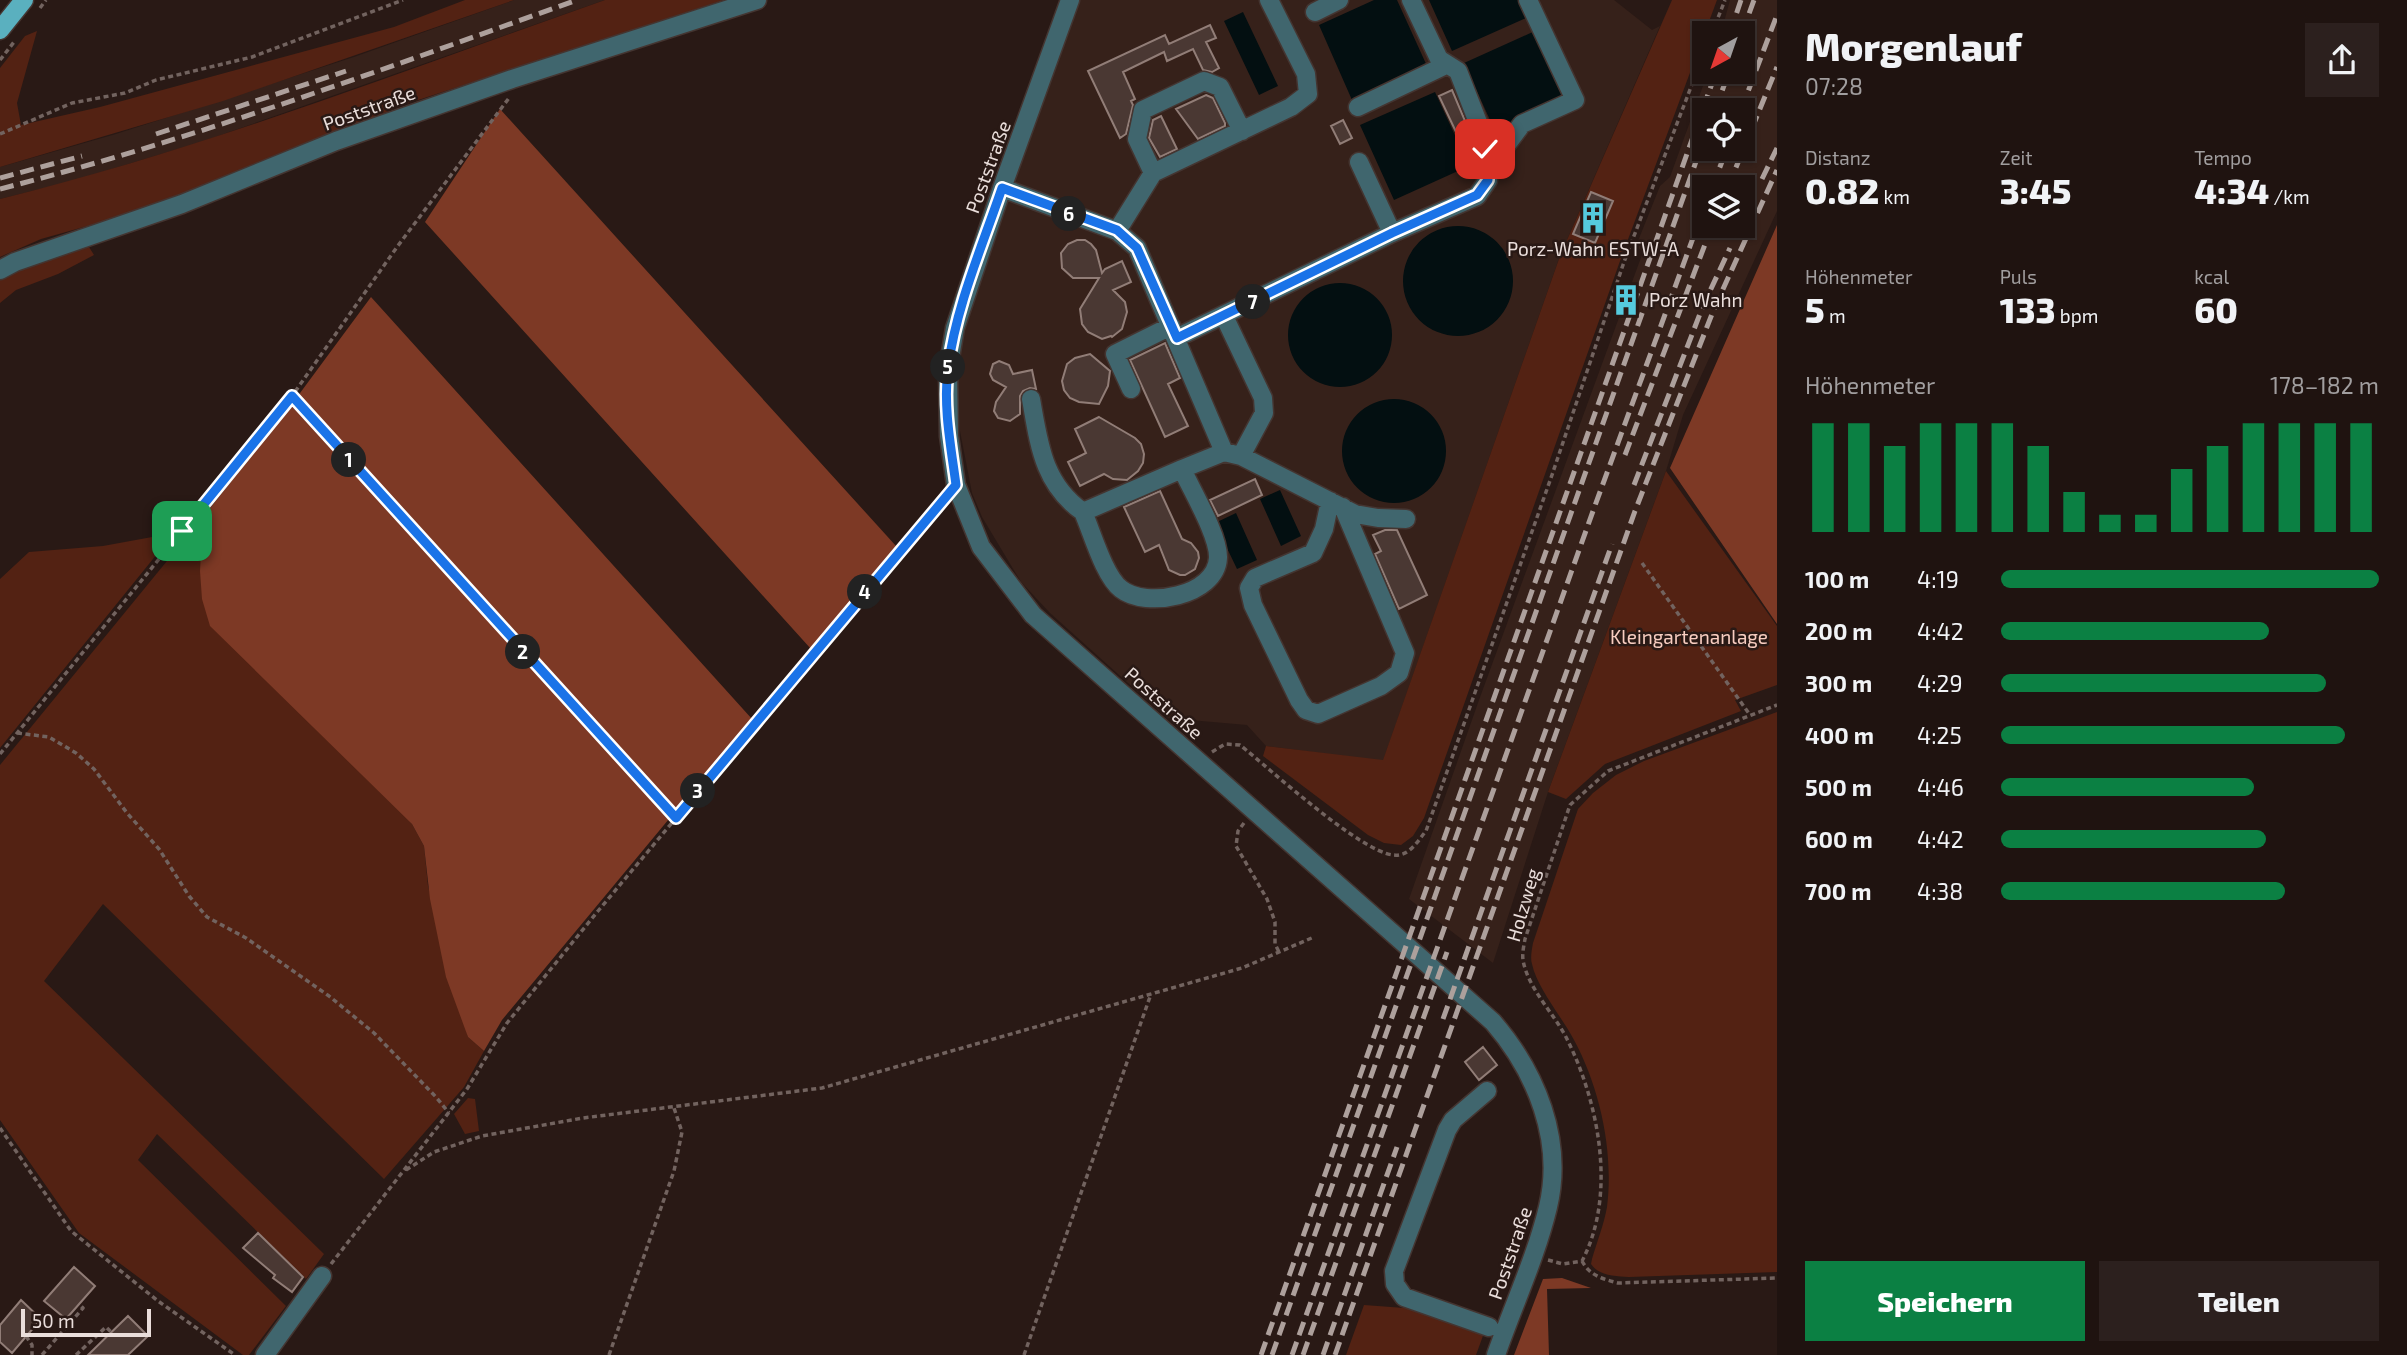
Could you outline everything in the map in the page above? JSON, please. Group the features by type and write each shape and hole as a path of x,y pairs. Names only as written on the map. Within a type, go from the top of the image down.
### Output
{"main road":[{"path":"0,30 24,0"}],"street":[{"name":"Poststraße","path":"0,270 15,262 182,204 336,141 512,79 757,0"},
{"name":"Poststraße","path":"1070,0 955,328 948,370 949,436 956,485 981,547 1033,615 1493,1022 1512,1044 1527,1068 1547,1125 1552,1160 1548,1205 1496,1355"},
{"path":"1117,230 1153,173 1291,107 1308,94 1306,74 1269,0"},
{"path":"1315,12 1339,0"},
{"path":"1131,389 1115,354 1224,316 1392,233 1477,195 1488,180 1479,125 1458,71 1439,59 1411,0"},
{"path":"1487,171 1521,124 1575,100 1528,0"},
{"path":"1359,107 1446,65"},
{"path":"1153,173 1137,139 1143,110 1204,80 1220,88 1242,131"},
{"path":"1359,162 1392,233"},
{"path":"1002,188 1117,230 1137,248 1233,454 1355,513 1378,519 1406,519"},
{"path":"1083,512 1182,469 1233,454 1264,412 1263,398 1224,316"},
{"path":"1031,399 1040,447 1059,491 1067,501 1083,512 1108,571 1119,588 1134,597 1157,599 1179,596 1198,587 1210,576 1218,561 1217,545 1182,469"},
{"path":"1336,504 1405,653 1399,673 1390,680 1342,705 1318,714 1306,710 1299,700 1253,605 1248,588 1255,578 1313,553 1336,504"},
{"path":"1487,1091 1453,1120 1447,1130 1394,1271 1395,1284 1404,1297 1489,1327"},
{"path":"265,1355 321,1276"}],"path":[{"path":"0,134 72,103 125,93 156,80 252,57 403,0"},
{"path":"1717,21 1725,0"},
{"path":"0,754 292,396 397,247 508,99 512,79"},
{"path":"1198,761 1225,744 1240,745 1330,819 1376,849 1395,855 1412,850 1426,831 1624,262 1692,84"},
{"path":"292,396 676,818"},
{"path":"321,1276 467,1089 507,1023 956,485"},
{"path":"1642,563 1750,715"},
{"name":"Holzweg","path":"1582,1261 1592,1240 1599,1204 1600,1164 1596,1120 1584,1078 1566,1038 1529,978 1523,959 1525,939 1570,805 1608,771 1777,705"},
{"path":"17,733 49,737 76,753 94,769 127,813 159,849 206,917 246,938 329,996 382,1041 449,1112"},
{"path":"1245,822 1238,831 1236,846 1267,899 1275,922 1275,944 1279,952"},
{"path":"402,1172 434,1152 482,1136 583,1118 822,1088 1242,968 1314,937"},
{"path":"1024,1355 1151,994"},
{"path":"609,1355 674,1171 682,1132 674,1108"},
{"path":"0,1128 71,1231 158,1301 235,1355"},
{"path":"1531,1256 1563,1264 1582,1261 1587,1270 1601,1279 1618,1283 1777,1278"},
{"path":"42,1355 83,1308 79,1304"},
{"path":"76,1355 106,1327 111,1332"},
{"path":"26,1336 32,1345 32,1355"}],"shaded area":[{"path":"514,0 605,0 201,142 69,182 0,199 0,167 116,134 354,57"},
{"path":"1079,0 1614,0 1652,30 1660,26 1560,256 1383,761 1266,746 1247,725 1167,718 1050,613 1021,582 982,517 972,493 959,426 957,389 958,366 968,314"},
{"path":"1374,0 1397,0 1427,66 1352,100 1319,25"},
{"path":"1429,0 1518,0 1526,18 1452,51"},
{"path":"1730,0 1777,0 1777,211 1683,415 1666,471 1548,792 1493,963 1409,899 1643,252 1636,246 1660,186 1670,177 1692,116 1692,161 1755,161 1755,98 1699,98 1704,84 1755,84 1755,21 1724,21"},
{"path":"1243,12 1278,86 1259,95 1224,21"},
{"path":"1537,30 1568,97 1495,131 1464,63"},
{"path":"1435,92 1469,166 1394,200 1360,125"},
{"path":"500,109 896,546 811,649 425,222"},
{"path":"1777,225 1777,624 1670,468"},
{"path":"1458,226 1479,230 1497,242 1509,260 1513,281 1509,302 1497,320 1479,332 1458,336 1437,332 1419,320 1407,302 1403,281 1407,260 1419,242 1437,230"},
{"path":"1340,283 1360,287 1377,298 1388,315 1392,335 1388,355 1377,372 1360,383 1340,387 1320,383 1303,372 1292,355 1288,335 1292,315 1303,298 1320,287"},
{"path":"371,297 752,719 502,1020 484,1051 468,1037 446,977 430,899 424,846 412,824 210,626 202,599 200,571 203,517 286,412"},
{"path":"1394,399 1414,403 1431,414 1442,431 1446,451 1442,471 1431,488 1414,499 1394,503 1374,499 1357,488 1346,471 1342,451 1346,431 1357,414 1374,403"},
{"path":"1280,490 1301,536 1281,546 1260,499"},
{"path":"1236,513 1257,560 1237,569 1215,523"},
{"path":"1562,1278 1591,1288 1547,1289 1549,1355 1514,1355 1543,1279"}],"green space":[{"path":"465,0 514,0 223,101 0,167 0,68 25,36 37,31 17,103 21,125 100,107 394,27"},
{"path":"605,0 724,0 400,106 309,146 214,183 134,213 41,239 0,257 0,199 77,179 230,132"},
{"path":"1672,0 1717,0 1709,21 1692,21 1692,67 1620,261 1424,818 1413,836 1401,845 1384,843 1368,835 1263,756 1266,746 1383,760 1560,256"},
{"path":"89,247 94,255 58,274 16,290 0,303 0,280 4,277 43,261"},
{"name":"Kleingartenanlage","path":"1666,471 1777,626 1777,685 1735,700 1741,711 1605,764 1566,799 1548,792"},
{"path":"203,517 199,550 412,824 424,846 428,886 468,1037 484,1051 464,1087 384,1179 103,904 44,981 324,1254 306,1279 157,1134 138,1160 286,1306 249,1355 243,1355 79,1233 0,1120 0,765"},
{"path":"174,533 0,748 0,579 29,552 103,546"},
{"path":"1777,712 1777,1272 1629,1277 1608,1275 1591,1264 1607,1207 1609,1186 1603,1121 1583,1059 1535,973 1531,959 1533,943 1578,809 1593,793 1616,775 1644,761"},
{"path":"468,1098 475,1099 479,1131 465,1134 454,1114"},
{"path":"1364,1305 1418,1309 1484,1333 1476,1355 1346,1355"}],"building":[{"path":"1210,25 1216,38 1206,42 1219,68 1212,72 1203,70 1193,49 1167,61 1164,52 1123,72 1135,99 1131,101 1133,105 1126,134 1120,138 1088,71 1165,35 1169,44"},
{"path":"1452,90 1468,128 1457,134 1439,96"},
{"path":"1206,95 1213,98 1225,126 1198,139 1176,109"},
{"path":"1161,116 1177,149 1160,157 1149,138 1153,120"},
{"path":"1343,120 1352,138 1340,144 1331,126"},
{"name":"Porz-Wahn ESTW-A","path":"1591,192 1613,201 1595,243 1573,234"},
{"path":"1085,240 1096,250 1102,273 1122,261 1131,282 1113,290 1125,302 1127,312 1122,329 1112,337 1102,339 1088,332 1082,324 1080,309 1099,278 1073,278 1062,268 1061,253 1068,244"},
{"path":"1165,343 1180,378 1168,384 1188,426 1165,437 1130,360"},
{"path":"1090,354 1110,371 1108,386 1099,404 1070,398 1062,381 1067,364 1075,358"},
{"path":"999,361 1009,365 1013,374 1032,370 1036,389 1023,391 1020,396 1020,414 1010,421 998,418 994,411 996,402 1006,387 993,380 990,374 993,364"},
{"path":"1099,417 1141,444 1143,463 1127,480 1113,479 1104,474 1080,486 1068,462 1086,453 1075,429"},
{"path":"1255,479 1262,495 1218,516 1210,500"},
{"path":"1160,491 1182,539 1191,543 1198,552 1195,569 1185,575 1169,570 1159,545 1145,552 1124,507"},
{"path":"1385,530 1397,530 1427,595 1399,609 1375,554 1381,551 1373,535"},
{"path":"1483,1047 1497,1065 1479,1080 1465,1062"},
{"path":"258,1233 303,1277 292,1292 273,1278 275,1275 243,1248"},
{"path":"74,1267 95,1286 66,1319 44,1301"},
{"path":"21,1300 41,1319 12,1353 0,1342 0,1325"},
{"path":"128,1316 148,1336 128,1355 88,1355"}],"railway":[{"path":"0,189 218,125 577,0"},
{"path":"1734,21 1741,0"},
{"path":"1746,21 1754,0"},
{"path":"1746,98 1777,15"},
{"path":"1733,175 1777,67"},
{"path":"156,134 346,71"},
{"path":"1261,1355 1712,84"},
{"path":"1719,98 1725,84"},
{"path":"1762,179 1777,148"},
{"path":"0,178 82,156"},
{"path":"1272,1355 1696,161"},
{"path":"1717,175 1722,161"},
{"path":"1335,1355 1635,511 1714,309 1777,170"},
{"path":"1292,1355 1693,238"},
{"path":"1625,455 1707,238"},
{"path":"1634,485 1703,306 1730,248"},
{"path":"1443,1019 1612,544"},
{"path":"1303,1355 1447,952"},
{"path":"1323,1355 1397,1147"}],"place":[{"name":"Porz-Wahn ESTW-A","path":"1593,218"},
{"name":"Porz Wahn","path":"1626,300"}],"route":[{"path":"182,531 292,396 676,818 956,485 949,436 948,370 955,328 1002,188 1045,206 1117,230 1137,248 1177,338 1392,233 1477,195 1488,180 1485,149"}]}
